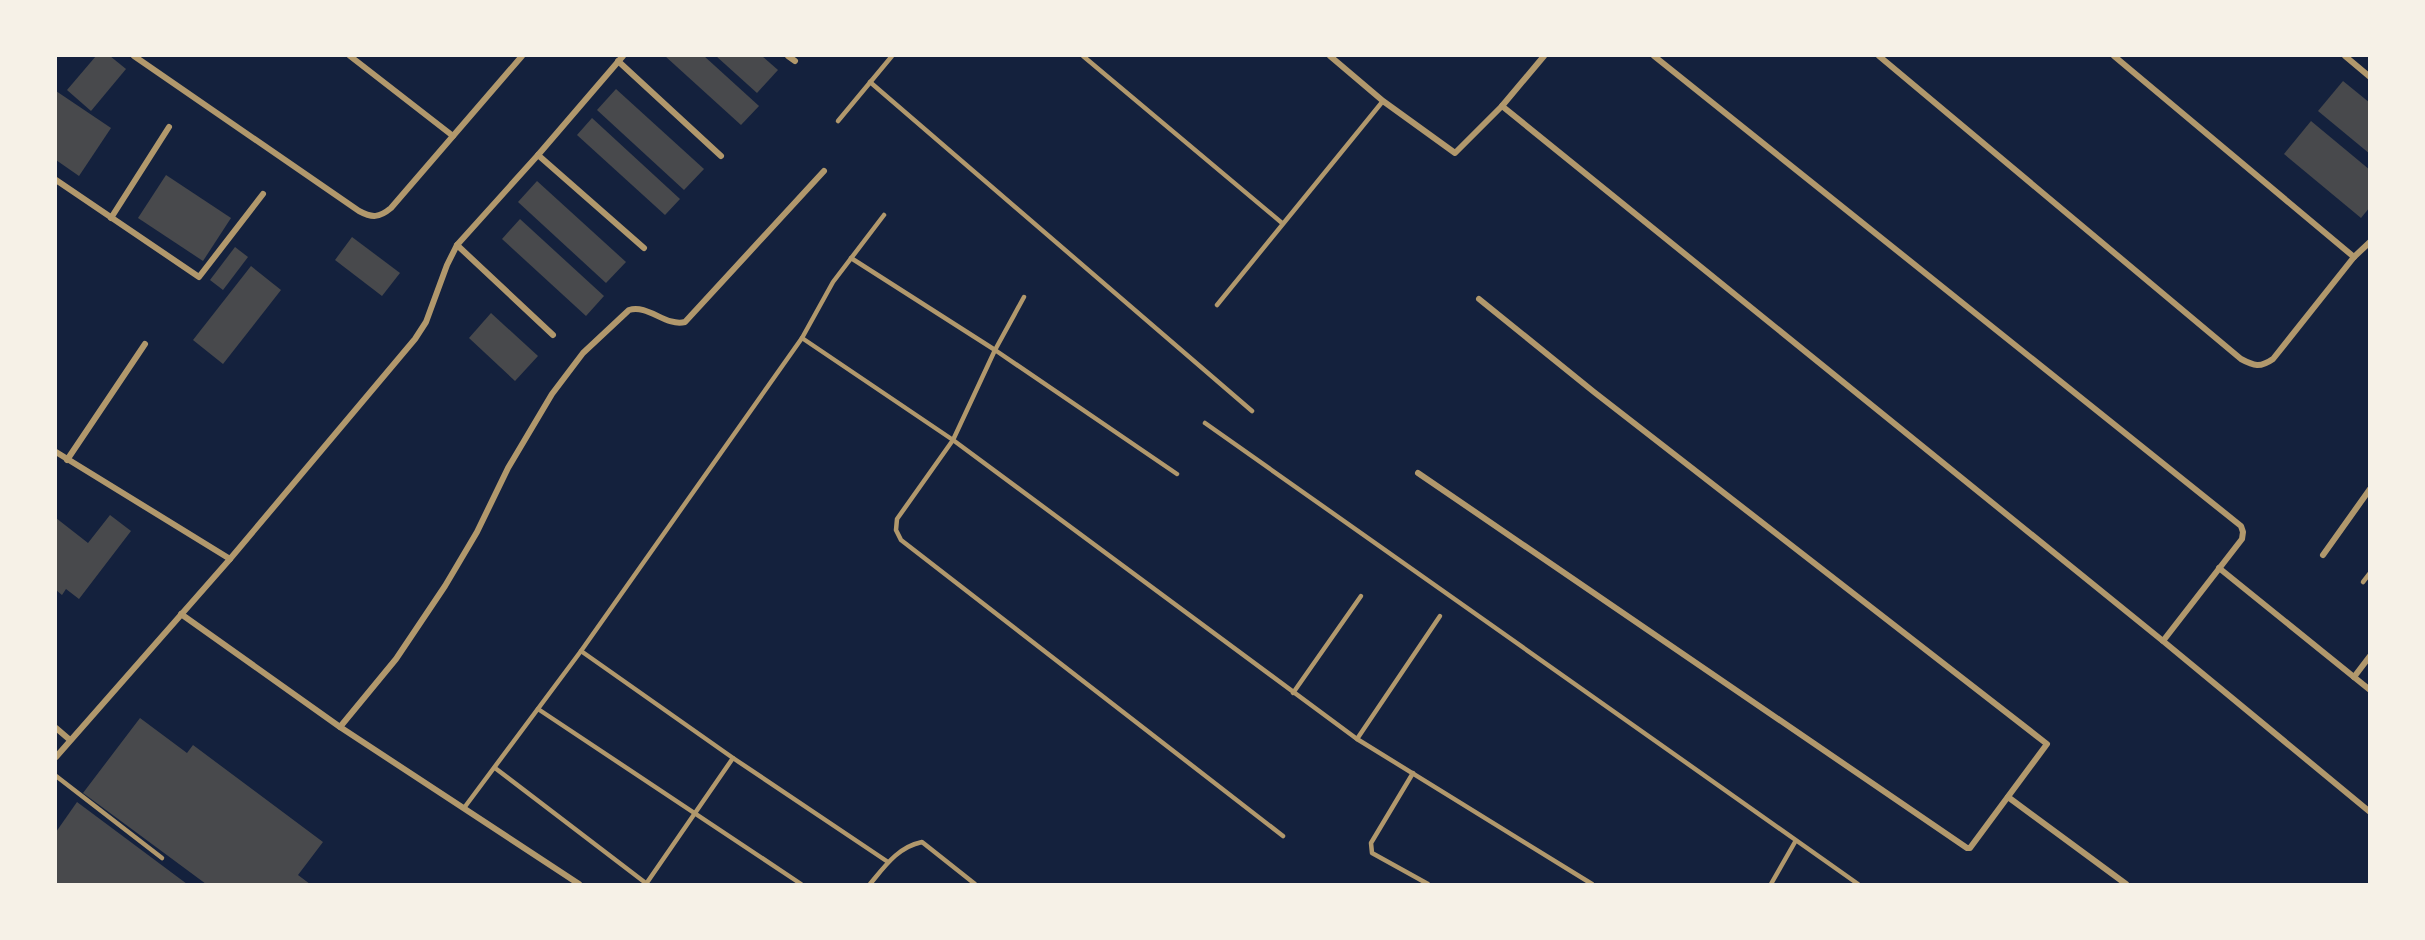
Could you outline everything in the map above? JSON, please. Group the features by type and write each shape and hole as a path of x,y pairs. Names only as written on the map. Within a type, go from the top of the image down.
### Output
{"street":[{"path":"134,56 370,217 382,216 391,208 522,56"},
{"path":"350,56 453,135"},
{"path":"788,56 795,61"},
{"path":"1330,56 1383,101 1455,153 1502,106 1544,56"},
{"path":"1654,56 2241,526 2242,539 2163,641"},
{"path":"1879,56 2241,359 2255,366 2265,365 2273,359 2354,257 2370,242"},
{"path":"2114,56 2354,257"},
{"path":"2345,56 2370,77"},
{"path":"56,757 230,559 416,339 426,322 447,265 458,245 620,58 721,156"},
{"path":"1502,106 2163,641 2370,812"},
{"path":"111,218 170,127"},
{"path":"538,155 644,248"},
{"path":"340,727 396,659 445,586 477,532 508,468 552,394 583,353 629,310 640,309 678,324 685,321 824,171"},
{"path":"56,180 198,277 263,194"},
{"path":"458,245 553,335"},
{"path":"1418,473 1967,849 2047,744 1594,392 1479,299"},
{"path":"67,460 145,344"},
{"path":"56,452 230,559"},
{"path":"2323,555 2370,489"},
{"path":"2219,568 2370,690"},
{"path":"181,614 340,727 579,885"},
{"path":"2354,677 2370,656"},
{"path":"56,728 70,740"},
{"path":"2008,797 2126,885"}],"lane":[{"path":"838,121 892,56"},
{"path":"1083,56 1282,223"},
{"path":"870,82 1252,411"},
{"path":"1217,305 1383,101"},
{"path":"464,808 581,651 802,338 833,282 884,215"},
{"path":"851,258 995,350 1177,474"},
{"path":"1024,297 995,350 953,440 897,519 896,530 901,540 1283,836"},
{"path":"802,338 953,440 1357,739 1592,885"},
{"path":"1205,423 1858,885"},
{"path":"2363,582 2370,573"},
{"path":"1293,693 1361,596"},
{"path":"1357,739 1440,616"},
{"path":"581,651 733,758 888,862"},
{"path":"538,709 801,885"},
{"path":"495,768 646,884 733,758"},
{"path":"1413,773 1371,843 1370,849 1372,853 1428,885"},
{"path":"56,776 162,858"},
{"path":"870,885 888,862 909,845 922,842 975,885"},
{"path":"1771,885 1795,842"}],"building":[{"path":"96,56 110,56 126,69 91,111 67,90"},
{"path":"665,56 704,56 759,106 741,125"},
{"path":"716,56 762,56 778,70 757,93"},
{"path":"2343,81 2370,103 2370,154 2318,111"},
{"path":"616,89 704,169 684,190 597,110"},
{"path":"56,91 111,128 79,176 56,160"},
{"path":"592,118 680,199 665,215 577,135"},
{"path":"2311,121 2370,170 2370,207 2361,218 2284,154"},
{"path":"166,175 231,218 203,261 138,218"},
{"path":"537,181 626,262 606,283 518,202"},
{"path":"520,219 604,296 586,316 502,239"},
{"path":"352,237 400,273 382,296 335,260"},
{"path":"235,247 248,257 223,290 210,280"},
{"path":"251,266 281,290 223,364 193,340"},
{"path":"491,313 538,356 515,381 469,338"},
{"path":"110,515 131,531 79,599 66,589 62,595 56,590 56,518 88,543"},
{"path":"140,718 187,753 193,745 323,842 298,875 310,884 206,884 83,793"},
{"path":"77,802 187,884 56,884 56,832"}]}
